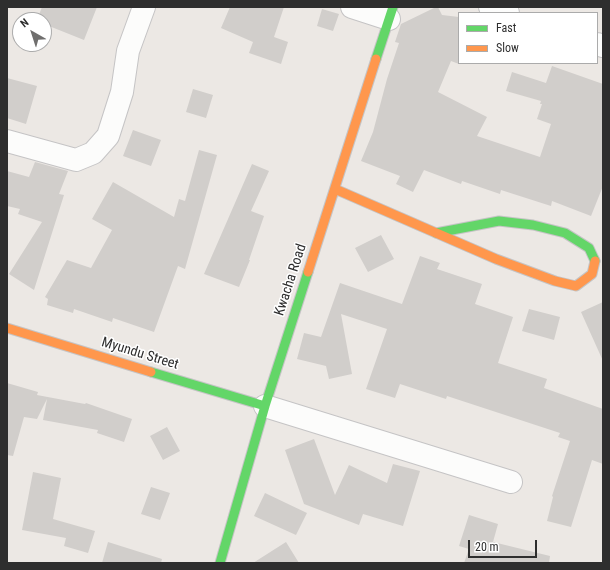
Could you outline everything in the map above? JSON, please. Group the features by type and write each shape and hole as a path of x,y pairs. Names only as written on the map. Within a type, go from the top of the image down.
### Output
{"street":[{"path":"7,141 76,160 93,153 108,136 122,92 128,51 144,7"},
{"path":"352,7 391,13"},
{"path":"490,7 505,12"},
{"name":"Kwacha Road","path":"220,563 265,406 391,13"},
{"path":"335,189 436,233 496,259 554,281 576,286 592,274 595,260 589,248 565,233 533,225 499,221 436,233"},
{"name":"Myundu Street","path":"7,328 265,406"},
{"path":"265,406 511,482"}],"building":[{"path":"42,7 97,7 84,40 52,27 52,12 40,12"},
{"path":"230,7 284,7 274,37 288,42 281,64 249,53 253,42 221,28"},
{"path":"436,7 438,7 442,15 458,17 458,64 451,61 438,92 487,117 477,136 540,157 551,124 537,119 542,104 540,104 541,101 506,91 512,72 546,83 552,66 603,84 603,186 591,216 552,201 551,206 501,190 500,194 462,181 461,184 424,170 413,192 396,184 400,176 361,161 373,132 387,79 399,43 395,42 401,24"},
{"path":"322,9 339,14 333,31 317,26"},
{"path":"7,78 37,86 26,124 7,118"},
{"path":"193,89 213,95 206,118 186,112"},
{"path":"133,130 161,140 151,166 123,156"},
{"path":"199,150 217,155 185,269 178,266 154,332 113,318 112,322 74,309 73,313 47,305 48,299 45,297 67,260 91,268 112,230 92,219 113,182 174,217 179,199 185,201"},
{"path":"35,162 68,171 59,194 64,195 34,290 9,274 42,222 18,214 20,209 7,206 7,171 29,177"},
{"path":"252,164 269,171 251,211 264,216 250,260 239,287 204,274"},
{"path":"381,235 394,259 368,272 355,248"},
{"path":"420,256 440,263 437,269 482,284 475,304 513,317 498,363 547,379 544,388 603,409 603,464 592,460 571,527 547,521 552,496 570,441 558,437 560,433 447,396 446,399 400,384 395,398 366,389 387,329 341,314 352,374 329,379 326,366 297,359 304,333 321,337 340,283 402,304"},
{"path":"603,302 603,361 581,312"},
{"path":"529,309 560,317 554,340 522,331"},
{"path":"7,383 38,392 37,395 86,403 132,419 124,442 97,433 98,430 43,420 47,399 37,419 24,417 13,456 7,455"},
{"path":"167,427 180,451 163,460 150,436"},
{"path":"314,439 335,495 349,465 387,483 393,464 420,471 403,526 363,514 359,525 304,504 285,450"},
{"path":"33,472 61,478 53,519 95,531 88,553 64,546 66,538 22,530"},
{"path":"151,487 170,493 160,520 141,514"},
{"path":"265,493 307,513 296,535 254,516"},
{"path":"469,515 498,524 493,542 550,556 549,563 464,563 469,549 459,546"},
{"path":"108,542 162,559 161,563 102,563"},
{"path":"286,542 299,563 253,563"}],"traffic: fast":[{"path":"376,59 393,7"},
{"path":"436,233 499,221 533,225 565,233 589,248 595,261"},
{"path":"220,563 265,406 308,272"},
{"path":"151,372 265,406"}],"traffic: slow":[{"path":"308,272 376,59"},
{"path":"335,189 496,259 555,281 576,286 592,274 595,261"},
{"path":"7,328 151,372"}]}
